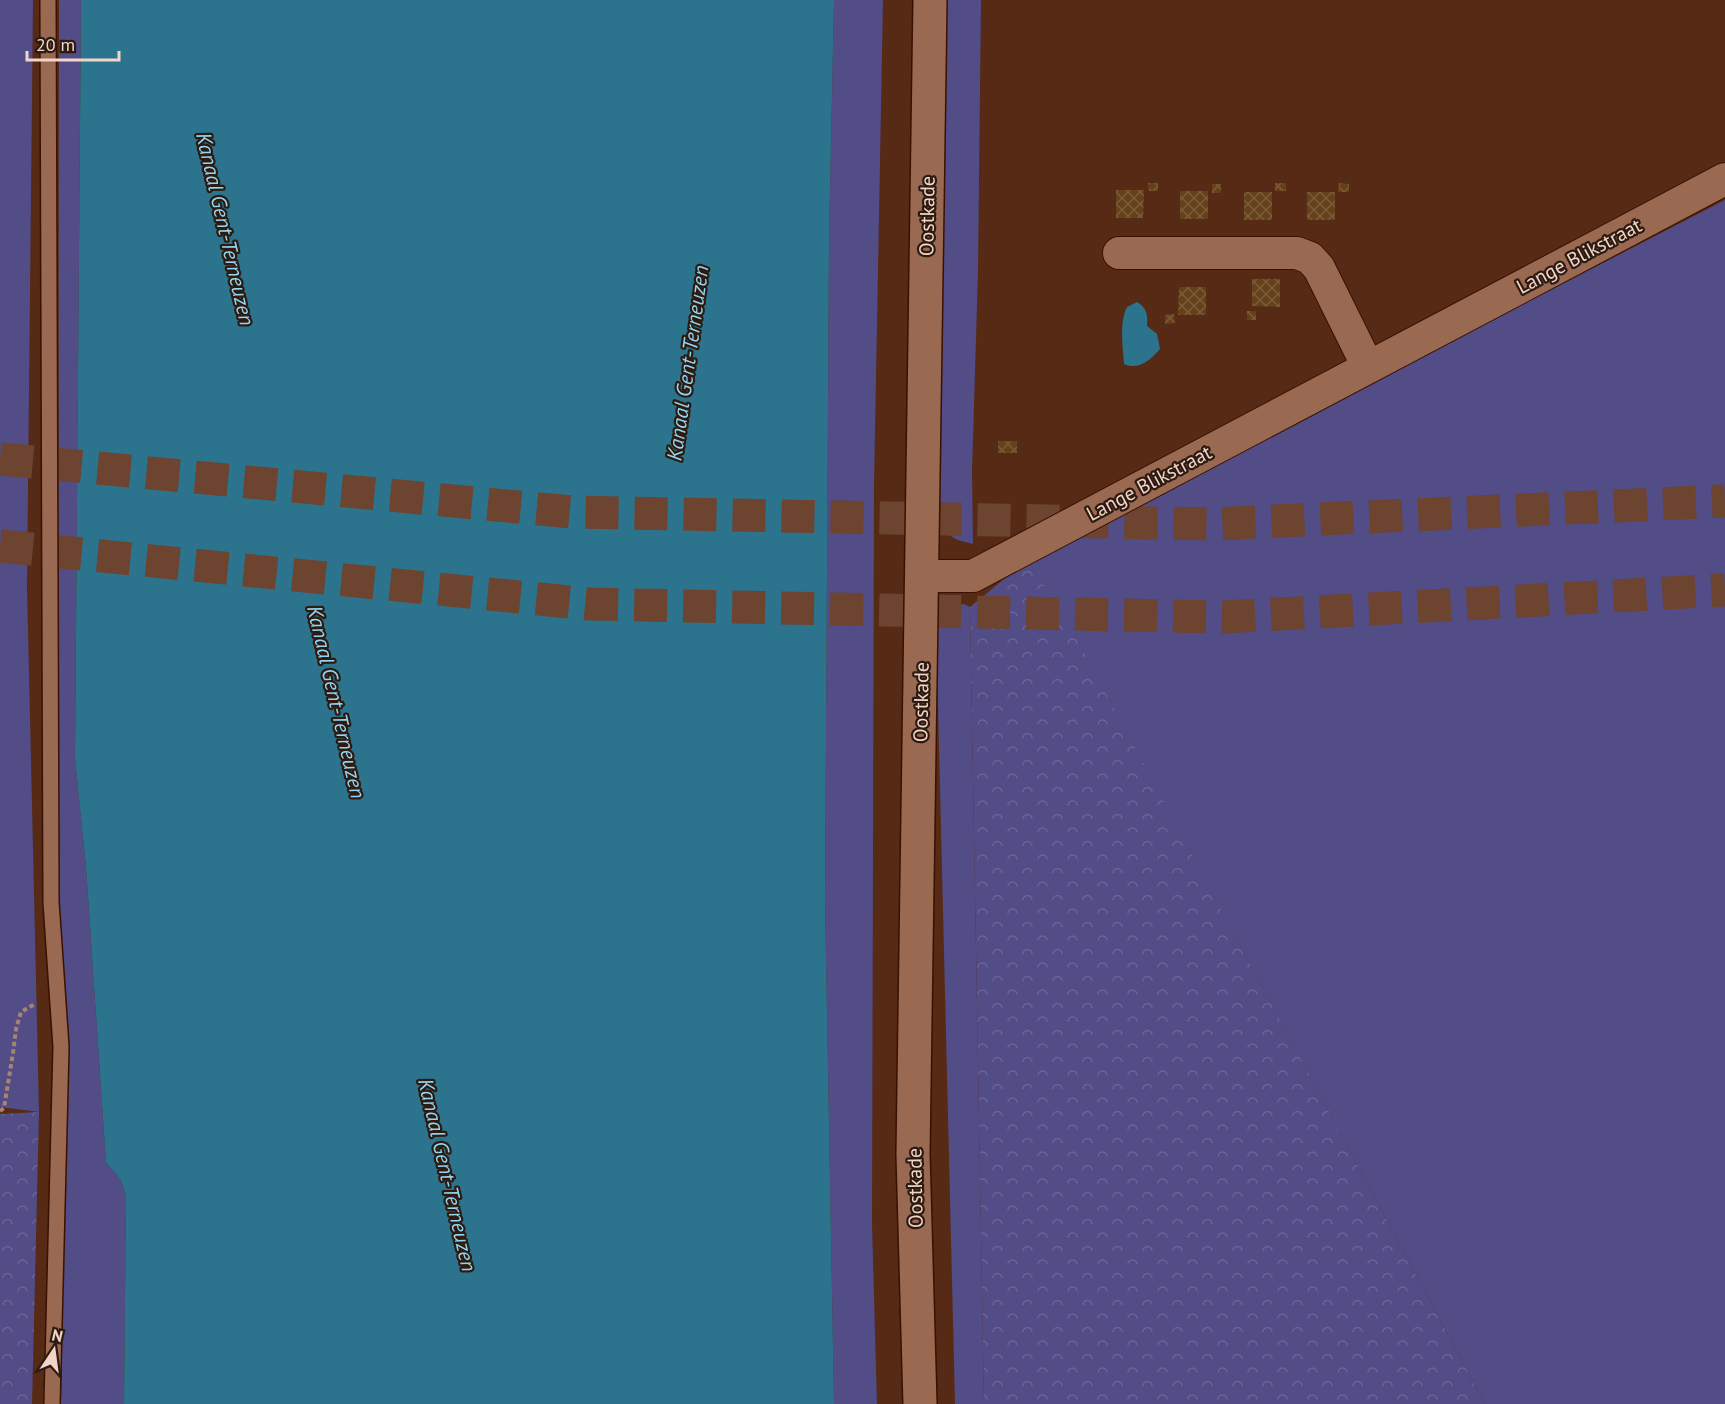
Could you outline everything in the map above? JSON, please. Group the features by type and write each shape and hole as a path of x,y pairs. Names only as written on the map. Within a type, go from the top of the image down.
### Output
{"street":[{"name":"Oostkade","path":"920,1404 913,1154 930,0"},
{"name":"Lange Blikstraat","path":"923,576 973,576 1725,179"},
{"path":"1119,253 1298,253 1310,258 1319,268 1368,367"}],"lane":[{"path":"48,0 51,902 61,1047 52,1404"}],"path":[{"path":"0,1112 4,1108 16,1029 21,1012 57,992"}],"green space":[{"path":"0,0 33,0 27,586 39,1112 0,1107"},
{"path":"59,0 81,0 75,759 86,867 106,1163 124,1187 126,1198 124,1404 61,1404 68,1029 58,903"},
{"path":"834,0 883,0 874,486 872,1224 877,1404 834,1404 825,900 829,239"},
{"path":"942,0 981,0 978,272 972,471 973,544 955,539 946,530 940,516 933,479"},
{"path":"1725,200 1725,1404 1485,1404 1069,625 1027,560"},
{"path":"1027,560 1069,624 1485,1404 984,1404 970,607"},
{"path":"964,604 970,607 984,1404 955,1404 936,624 948,611"},
{"path":"39,1112 32,1404 0,1404 0,1114"}],"water":[{"name":"Kanaal Gent-Terneuzen","path":"81,0 834,0 829,239 825,900 834,1404 124,1404 126,1198 124,1187 106,1163 86,867 75,759"},
{"path":"1137,302 1146,312 1147,326 1157,334 1160,349 1144,363 1129,366 1124,364 1123,320 1127,307"}],"building":[{"path":"1148,183 1158,183 1158,191 1149,191"},
{"path":"1275,183 1286,183 1286,191 1275,191"},
{"path":"1339,183 1349,184 1349,192 1338,192"},
{"path":"1212,184 1221,184 1221,193 1212,193"},
{"path":"1116,190 1144,190 1143,218 1116,218"},
{"path":"1180,191 1208,191 1208,219 1180,219"},
{"path":"1244,192 1272,192 1272,220 1244,220"},
{"path":"1307,192 1335,192 1335,220 1307,220"},
{"path":"1252,279 1280,279 1280,307 1252,306"},
{"path":"1179,287 1206,287 1206,315 1178,315"},
{"path":"1247,311 1256,311 1256,320 1247,320"},
{"path":"1174,314 1175,323 1165,324 1165,315"},
{"path":"998,441 1017,441 1017,453 998,453"}],"tunnel":[{"path":"0,459 572,512 1209,524 1725,501"},
{"path":"0,546 590,604 1223,617 1725,590"}]}
